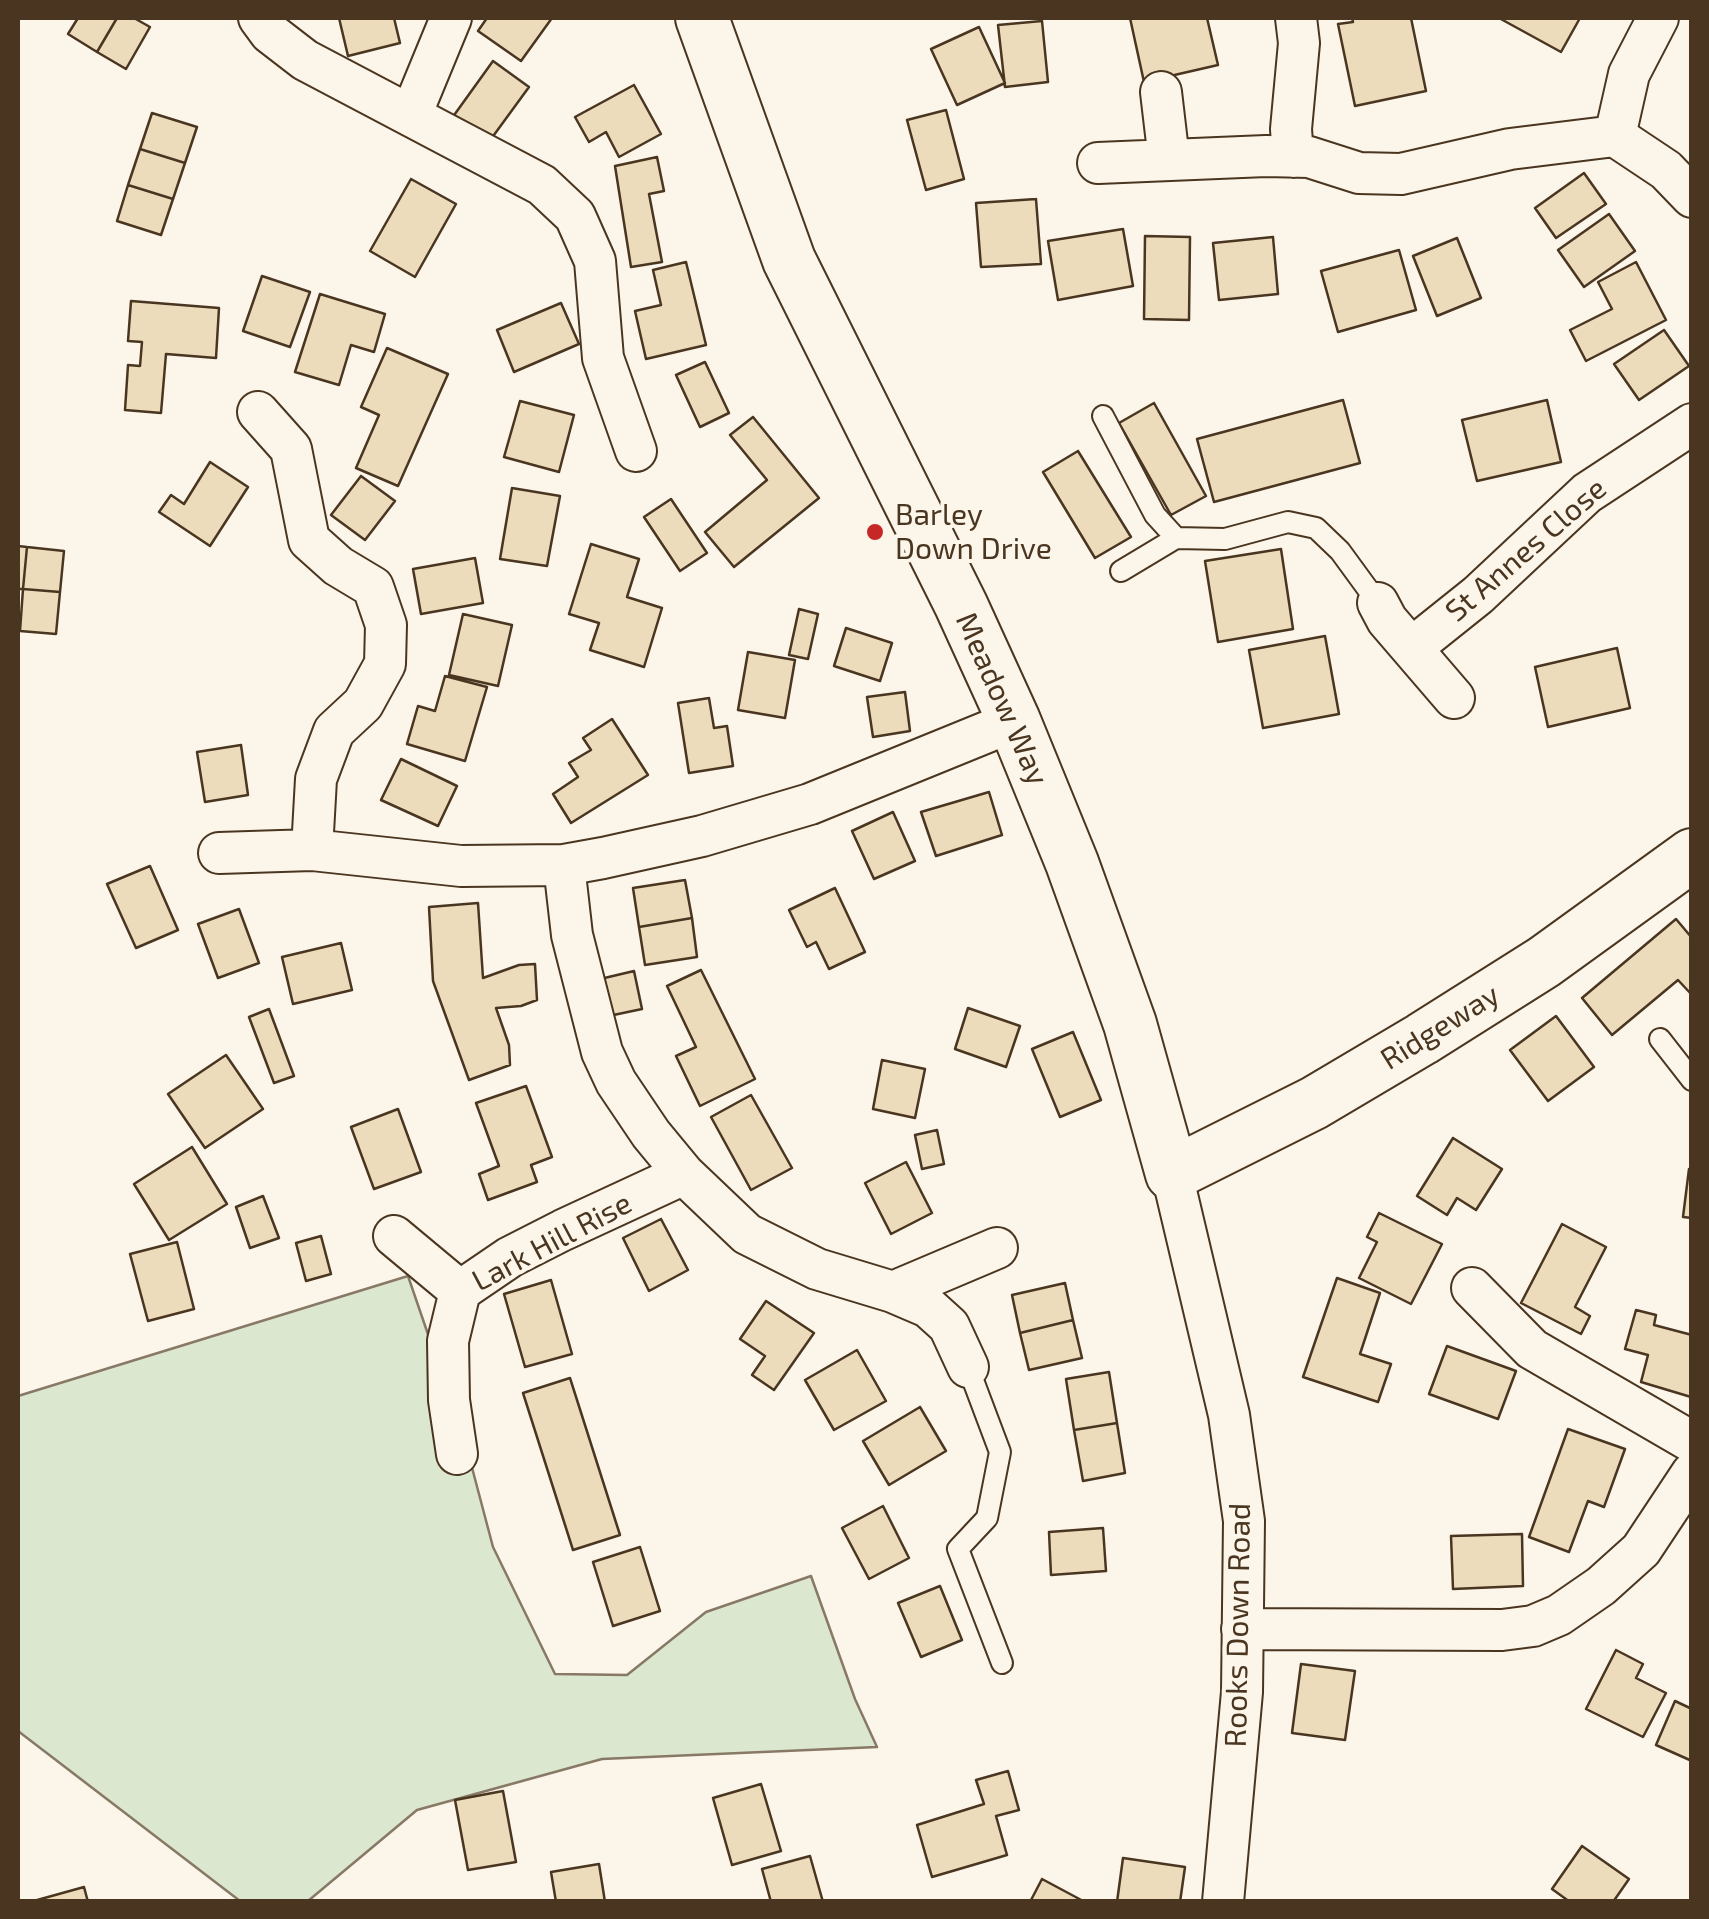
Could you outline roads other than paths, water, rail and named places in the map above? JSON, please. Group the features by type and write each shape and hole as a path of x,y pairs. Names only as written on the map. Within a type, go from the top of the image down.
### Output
{"street":[{"path":"259,18 270,33 305,60 542,185 575,216 595,261 603,358 636,451"},
{"path":"411,115 451,18"},
{"name":"Meadow Way","path":"702,18 789,260 960,605 1014,721 1072,863 1130,1024 1172,1174"},
{"path":"1293,157 1291,128 1299,43 1296,18"},
{"path":"1614,136 1629,74 1658,18"},
{"path":"1161,92 1169,160"},
{"path":"1098,164 1293,157 1359,173 1401,174 1510,149 1614,136 1666,170 1692,198"},
{"path":"258,412 291,450 309,540 338,566 373,587 386,624 385,664 363,704 334,731 316,780 312,850"},
{"name":"St Annes Close","path":"1413,647 1478,595 1587,492 1692,424"},
{"path":"1378,604 1454,698"},
{"path":"219,853 312,850 461,866 564,865 702,836 810,804 1014,721"},
{"name":"Ridgeway","path":"1172,1174 1314,1103 1422,1039 1544,962 1692,854"},
{"path":"564,865 572,935 602,1052 616,1082 651,1134 684,1174 748,1234 817,1269 893,1292 928,1308 949,1326 968,1366"},
{"name":"Lark Hill Rise","path":"457,1454 449,1400 448,1342 460,1291 510,1257 684,1174"},
{"name":"Rooks Down Road","path":"1172,1174 1229,1415 1244,1521 1242,1692 1223,1902"},
{"path":"394,1236 460,1291"},
{"path":"893,1292 997,1248"},
{"path":"1472,1288 1532,1349 1692,1442"},
{"path":"1242,1629 1502,1630 1533,1626 1559,1615 1602,1586 1641,1550 1692,1473"}],"lane":[{"path":"1103,416 1155,515 1176,538"},
{"path":"1122,572 1176,538 1225,539 1288,522 1316,528 1340,551 1378,604"},
{"path":"1660,1039 1692,1080"},
{"path":"968,1366 1000,1452 987,1518 958,1549 1002,1663"}],"place":[{"name":"Barley Down Drive","path":"875,532"}]}
